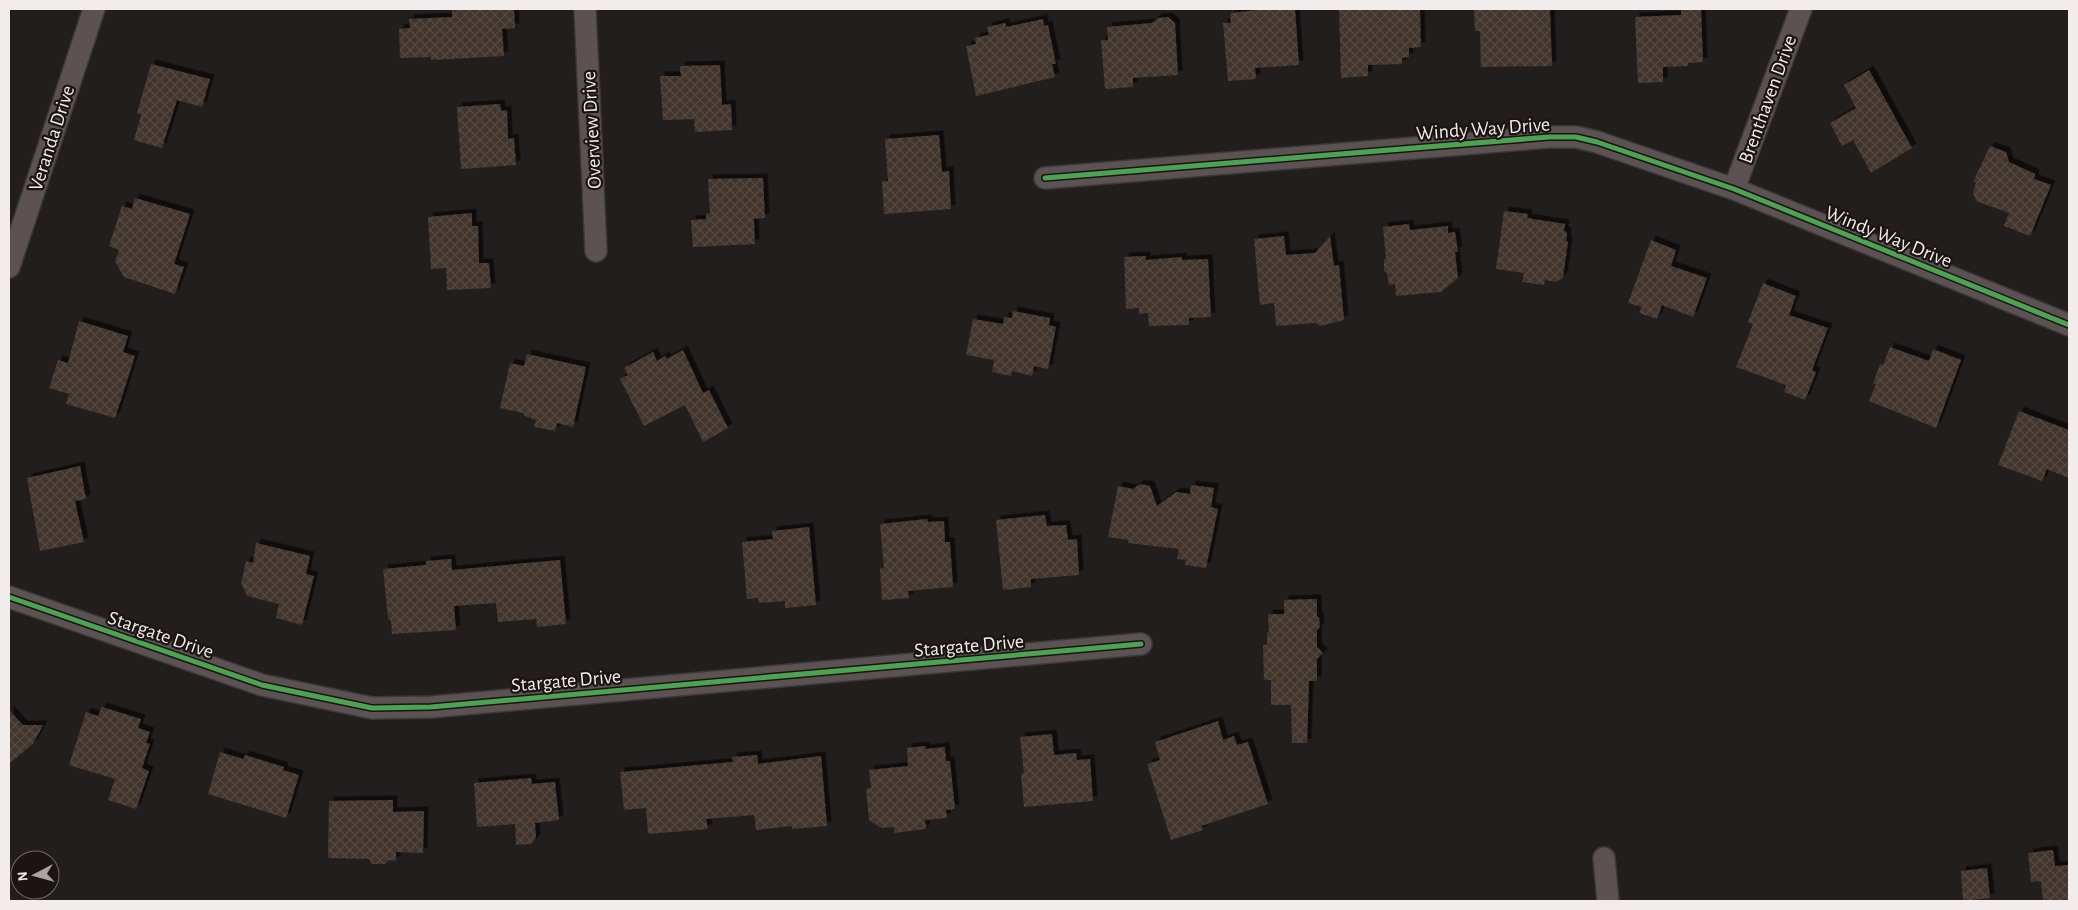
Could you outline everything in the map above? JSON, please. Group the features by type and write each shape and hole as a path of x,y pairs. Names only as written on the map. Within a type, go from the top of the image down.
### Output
{"street":[{"name":"Veranda Drive","path":"9,266 94,9"},
{"name":"Overview Drive","path":"585,9 596,251"},
{"name":"Brenthaven Drive","path":"1734,189 1801,9"},
{"name":"Windy Way Drive","path":"1045,178 1529,138 1576,137 1597,142 1734,189 2069,325"},
{"name":"Stargate Drive","path":"9,597 262,685 372,708 431,707 1141,644"},
{"path":"1604,858 1608,901"}],"building":[{"path":"452,9 514,9 515,28 502,29 504,56 431,60 431,57 400,58 399,29 410,28 409,19 452,17"},
{"path":"1267,9 1295,9 1299,65 1255,68 1256,79 1228,81 1223,23 1231,23 1230,13"},
{"path":"1339,9 1420,9 1421,47 1409,48 1409,57 1402,58 1402,64 1368,65 1368,76 1341,78"},
{"path":"1474,9 1550,9 1552,66 1481,67 1480,31 1475,31"},
{"path":"1681,9 1701,9 1703,62 1688,63 1688,66 1663,67 1663,82 1638,83 1635,17 1681,15"},
{"path":"1168,17 1175,23 1178,75 1133,78 1133,87 1105,89 1101,40 1108,40 1107,27 1152,23 1158,18"},
{"path":"1043,19 1044,26 1048,25 1056,64 1052,64 1055,77 976,96 966,46 976,44 975,38 989,35 987,27 1005,23 1006,27"},
{"path":"151,64 210,79 202,107 177,100 162,148 134,140 141,115 137,113"},
{"path":"720,65 722,105 731,104 732,130 695,132 694,119 663,120 660,76 681,76 680,66"},
{"path":"1869,70 1912,148 1871,173 1853,140 1842,146 1830,123 1856,108 1844,85"},
{"path":"500,104 501,111 507,110 508,139 514,138 516,165 461,169 457,107"},
{"path":"939,135 942,172 949,171 951,209 884,214 882,181 888,181 885,139"},
{"path":"1990,146 2006,152 2009,162 2035,174 2034,179 2051,185 2030,236 2004,226 2009,213 1976,201 1973,192 1976,183 1973,182"},
{"path":"763,178 765,218 754,219 755,244 693,247 691,220 706,219 706,214 710,213 708,179"},
{"path":"135,198 190,214 174,264 184,267 175,294 124,277 115,261 119,250 109,246 122,206 132,209"},
{"path":"1504,211 1528,214 1527,218 1565,224 1564,231 1567,232 1566,241 1568,242 1563,277 1557,282 1545,280 1544,285 1522,282 1524,273 1496,269"},
{"path":"472,213 472,226 478,226 479,263 489,263 491,288 447,290 446,268 431,269 428,217"},
{"path":"1409,224 1410,230 1448,226 1448,233 1455,232 1458,252 1455,252 1458,278 1441,292 1396,296 1395,284 1389,285 1387,273 1384,271 1384,260 1386,258 1383,227"},
{"path":"1284,236 1286,255 1315,253 1330,236 1334,266 1339,265 1344,320 1320,326 1316,323 1276,326 1274,303 1260,305 1254,239"},
{"path":"1651,240 1676,250 1671,266 1707,278 1693,317 1662,305 1657,319 1639,313 1642,307 1628,303"},
{"path":"1146,256 1146,260 1182,257 1182,260 1208,259 1211,317 1189,318 1189,325 1149,326 1148,313 1139,314 1139,308 1126,309 1124,257"},
{"path":"1763,283 1796,296 1789,315 1828,328 1812,370 1816,372 1805,400 1784,392 1786,385 1736,367 1753,324 1748,322"},
{"path":"1013,311 1050,318 1049,325 1056,327 1048,369 1034,366 1032,376 1012,371 1011,376 992,372 994,360 966,355 973,319 1003,324 1004,317 1012,318"},
{"path":"79,321 128,336 123,352 135,356 115,418 66,404 69,394 49,388 58,360 68,363"},
{"path":"1890,347 1929,361 1933,349 1961,360 1936,428 1869,401 1876,384 1873,383 1880,364 1883,365"},
{"path":"683,350 703,393 709,390 728,428 703,442 685,405 644,426 620,379 628,375 624,368 653,352 657,361 665,356 667,359"},
{"path":"527,354 586,367 573,427 557,423 555,431 534,427 536,420 525,416 523,413 500,408 510,363 524,366"},
{"path":"2019,411 2069,430 2069,478 2047,469 2042,481 1998,465"},
{"path":"80,466 86,499 75,501 84,542 40,551 27,478"},
{"path":"1140,484 1150,486 1157,506 1176,492 1190,494 1191,485 1214,488 1211,507 1218,509 1206,568 1185,565 1186,560 1177,559 1179,549 1128,543 1129,540 1108,537 1118,486 1133,489"},
{"path":"1045,515 1047,526 1066,525 1068,540 1077,539 1079,575 1031,579 1031,587 1003,590 996,520"},
{"path":"927,519 928,522 944,521 945,542 950,542 953,587 908,591 909,598 882,600 880,569 884,568 880,524"},
{"path":"809,527 816,605 785,608 785,601 759,603 758,598 747,599 742,542 773,539 772,531"},
{"path":"256,543 310,556 306,574 314,576 302,625 276,618 279,604 247,596 241,583 246,561 253,563"},
{"path":"451,559 452,570 560,560 566,624 537,627 536,619 498,622 496,603 454,606 456,630 392,634 391,621 388,618 383,569 426,565 426,561"},
{"path":"1317,599 1317,616 1320,627 1317,630 1317,647 1323,653 1317,659 1317,681 1309,681 1307,743 1292,743 1291,705 1271,705 1271,680 1264,680 1263,645 1267,645 1267,632 1269,633 1268,614 1284,614 1284,600"},
{"path":"102,707 141,719 138,728 150,732 146,743 150,744 142,768 149,771 136,809 108,800 115,779 69,765 86,712 98,716"},
{"path":"9,710 23,725 43,725 33,744 9,764"},
{"path":"1218,721 1223,740 1234,736 1237,745 1248,742 1268,804 1201,826 1203,830 1171,840 1147,764 1160,760 1155,742"},
{"path":"1052,734 1054,755 1076,753 1077,760 1090,759 1093,801 1024,807 1021,774 1024,773 1020,737"},
{"path":"925,746 926,749 945,747 946,761 950,761 955,809 946,810 947,818 925,820 926,829 894,833 894,827 881,828 869,820 866,789 871,788 869,770 908,766 907,748"},
{"path":"220,752 243,759 245,755 284,767 283,770 299,775 286,818 208,794"},
{"path":"757,755 758,764 821,756 827,826 792,829 792,826 756,830 754,815 706,819 708,829 648,834 646,808 624,810 620,772 733,762 732,757"},
{"path":"531,778 532,784 555,782 559,820 535,823 536,838 531,844 516,845 515,824 477,827 474,783"},
{"path":"393,800 393,812 424,811 423,853 396,852 396,861 389,860 385,864 372,864 369,859 328,858 329,801"},
{"path":"2053,850 2055,866 2069,865 2069,901 2043,901 2041,881 2031,882 2028,853"},
{"path":"1987,868 1990,898 1963,901 1961,871"}],"cycle path":[{"path":"1045,178 1549,137 1576,137 1597,142 1734,189 2069,325"},
{"path":"9,597 262,685 372,708 431,707 1141,644"}]}
